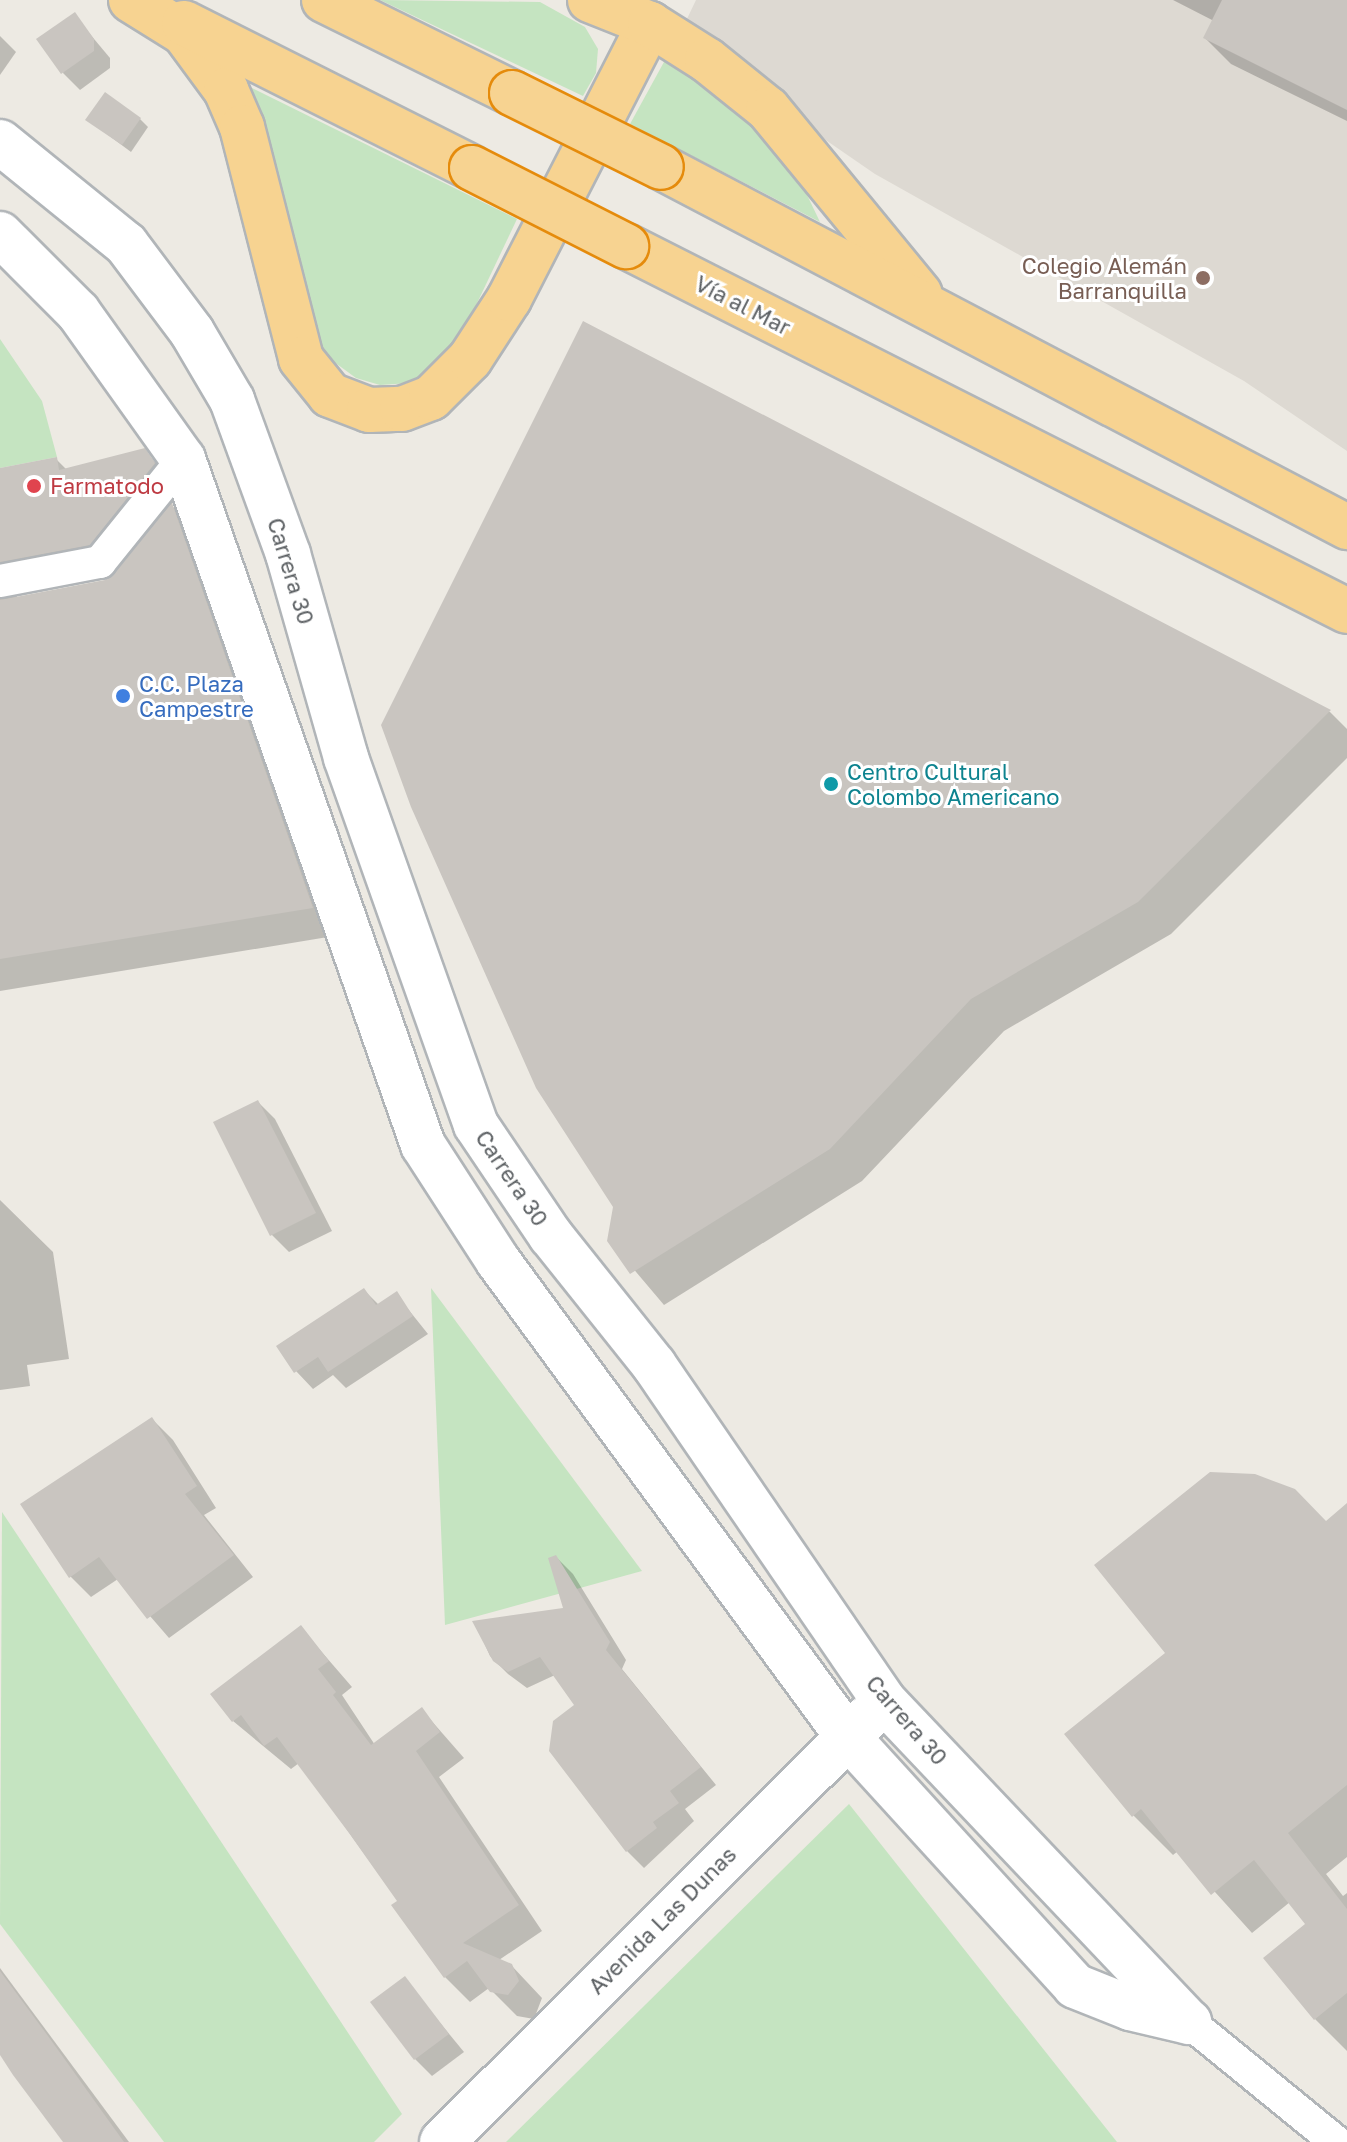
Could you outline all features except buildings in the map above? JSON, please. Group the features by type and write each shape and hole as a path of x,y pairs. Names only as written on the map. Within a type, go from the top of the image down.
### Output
{"highway":[{"path":"131,0 184,33 226,90 242,127 301,359 330,395 369,410 402,409 431,398 470,359 509,299 650,24"},
{"name":"Vía al Mar","path":"139,0 1347,611"},
{"path":"324,0 926,303 1347,527"},
{"path":"590,0 650,24 707,60 768,109 926,303"}],"main road":[{"name":"Carrera 30","path":"0,142 126,244 192,332 232,400 288,554 346,758 476,1125 551,1236 654,1365 885,1702 1189,2022"},
{"name":"Carrera 30","path":"0,234 78,312 183,459 423,1145 498,1261 847,1736 1075,1986 1130,2008 1189,2022"},
{"name":"Avenida Las Dunas","path":"442,2142 847,1736 885,1702"}],"street":[{"path":"0,581 100,562 183,459"},
{"name":"Carrera 30","path":"1189,2022 1336,2142"}],"shaded area":[{"name":"Colegio Alemán Barranquilla","path":"696,0 1347,0 1347,451 1244,381 875,174 814,132 685,23"}],"green space":[{"path":"380,0 540,2 585,27 598,49 596,73 583,96"},
{"path":"670,51 786,151 820,222 630,124"},
{"path":"248,86 517,219 460,339 438,368 410,383 380,385 356,378 330,359 316,337"},
{"path":"0,339 42,401 57,457 0,468"},
{"path":"431,1288 642,1571 445,1625"},
{"path":"2,1512 402,2114 374,2142 164,2142 0,1924"},
{"path":"849,1804 1117,2142 506,2142"}],"place":[{"name":"Colegio Alemán Barranquilla","path":"1203,278"},
{"name":"Farmatodo","path":"34,486"},
{"name":"C.C. Plaza Campestre","path":"123,696"},
{"name":"Centro Cultural Colombo Americano","path":"831,784"}]}
